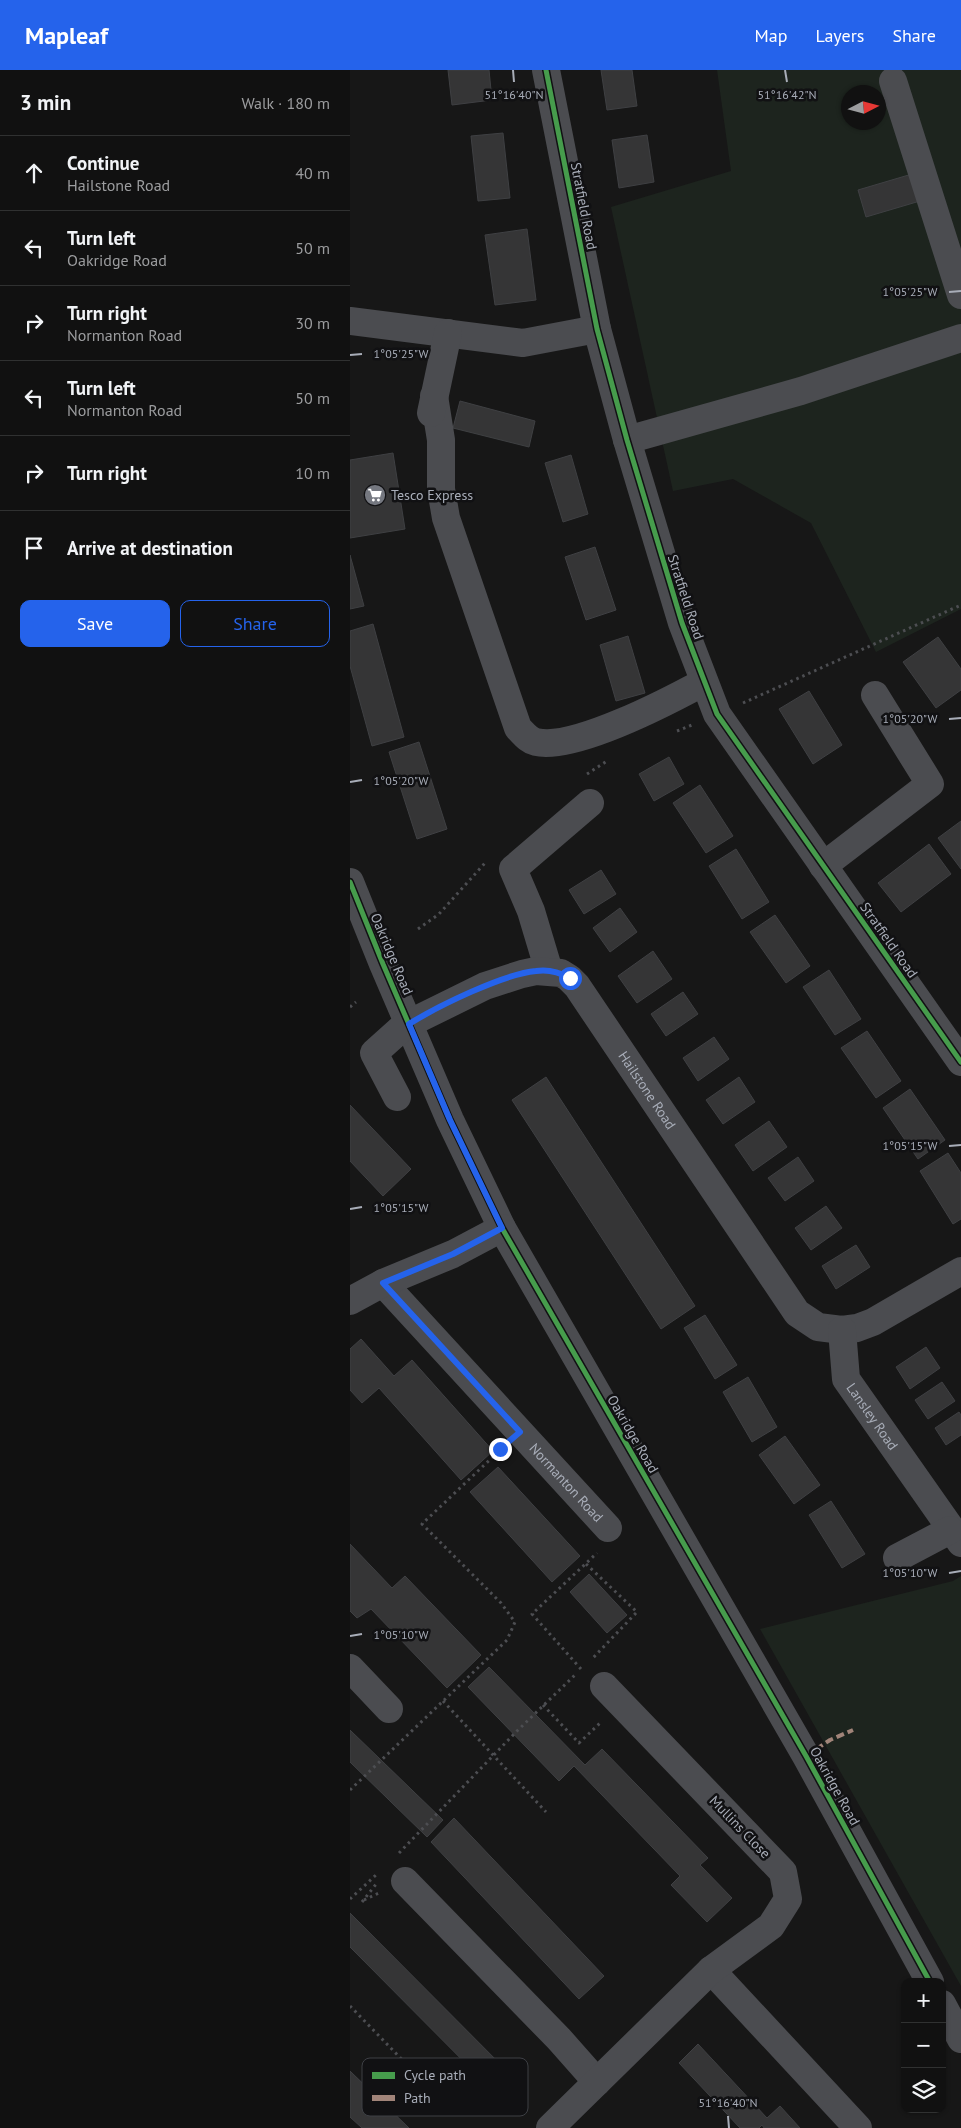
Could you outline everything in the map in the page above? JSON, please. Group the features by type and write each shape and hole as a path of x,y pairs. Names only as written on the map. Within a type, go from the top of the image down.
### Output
{"street":[{"name":"Stratfield Road","path":"546,70 597,329 627,440 682,623 717,714 961,1062"},
{"path":"893,81 961,295"},
{"path":"350,321 523,343 597,329"},
{"path":"429,505 430,418 448,333"},
{"path":"627,440 801,391 961,338"},
{"path":"434,396 441,440 441,489 446,518 518,728 528,738 537,742 560,741 590,734 670,700 704,682"},
{"path":"823,866 930,784 875,695"},
{"path":"397,1097 374,1053 406,1026 485,986 522,974 548,970 530,911 513,868 590,803"},
{"name":"Oakridge Road","path":"350,882 406,1026 502,1228 806,1756 928,1978"},
{"name":"Hailstone Road","path":"548,970 561,973 570,978 577,986 797,1313 818,1327 842,1330"},
{"path":"350,1301 383,1283 453,1254 502,1228"},
{"path":"842,1330 873,1322 961,1271"},
{"name":"Normanton Road","path":"383,1283 520,1432 604,1539"},
{"name":"Lansley Road","path":"842,1330 846,1379 956,1536 897,1558"},
{"path":"350,1668 389,1709"},
{"name":"Mullins Close","path":"550,2128 712,1970 771,1926 788,1899 784,1872 604,1686"},
{"path":"405,1881 560,2039 597,2082"},
{"path":"712,1970 858,2128"},
{"path":"946,2011 961,2039"}],"path":[{"path":"738,705 961,605"},
{"path":"350,1007 356,1002"},
{"path":"350,1790 507,1640 515,1622 501,1603 422,1524 520,1432"},
{"path":"581,1669 532,1614 586,1564 604,1539"},
{"path":"398,1854 637,1612 586,1564"},
{"path":"443,1701 546,1812"},
{"path":"544,1706 579,1744"},
{"path":"350,1899 378,1873"},
{"path":"350,2006 400,2058"}],"shaded area":[{"path":"717,70 961,70 961,609 876,652 811,523 733,479 673,491 611,207 731,171"},
{"path":"961,1576 961,1986 760,1629 953,1581"}],"building":[{"path":"448,70 489,70 492,100 452,105"},
{"path":"601,70 632,70 637,106 607,110"},
{"path":"503,133 510,198 478,201 471,136"},
{"path":"647,135 654,182 619,188 612,140"},
{"path":"912,174 920,201 866,217 858,190"},
{"path":"527,229 536,300 495,305 485,235"},
{"path":"460,401 535,421 529,447 453,428"},
{"name":"Tesco Express","path":"393,453 405,529 350,538 350,460"},
{"path":"571,455 588,514 563,522 545,463"},
{"path":"595,547 616,610 586,620 565,557"},
{"path":"350,555 364,606 350,609"},
{"path":"373,624 404,737 372,746 350,666 350,631"},
{"path":"628,636 645,693 616,701 600,645"},
{"path":"938,637 961,669 961,690 936,708 903,662"},
{"path":"809,691 842,745 813,764 779,709"},
{"path":"419,742 447,829 417,839 389,752"},
{"path":"669,757 684,784 654,801 639,774"},
{"path":"700,785 733,836 706,853 673,803"},
{"path":"961,821 961,869 938,838"},
{"path":"929,844 951,874 901,912 878,883"},
{"path":"736,849 769,902 742,919 709,866"},
{"path":"601,870 616,894 584,914 569,890"},
{"path":"620,908 637,932 610,952 593,928"},
{"path":"775,915 810,966 786,983 750,932"},
{"path":"653,951 672,979 637,1003 618,976"},
{"path":"829,970 861,1019 835,1035 803,987"},
{"path":"683,992 698,1014 666,1036 651,1014"},
{"path":"867,1031 901,1081 876,1098 841,1048"},
{"path":"714,1037 729,1059 698,1081 683,1058"},
{"path":"546,1077 695,1306 661,1329 512,1100"},
{"path":"739,1077 755,1102 723,1124 706,1100"},
{"path":"910,1089 945,1140 918,1159 883,1108"},
{"path":"350,1105 411,1169 383,1196 350,1161"},
{"path":"769,1121 787,1147 753,1171 735,1145"},
{"path":"948,1153 961,1173 961,1219 953,1224 920,1171"},
{"path":"798,1157 814,1181 785,1201 768,1178"},
{"path":"826,1206 842,1228 811,1250 795,1228"},
{"path":"856,1245 870,1267 836,1289 822,1266"},
{"path":"705,1315 737,1365 715,1379 684,1328"},
{"path":"361,1339 394,1376 412,1360 493,1451 461,1480 379,1388 362,1403 350,1390 350,1349"},
{"path":"926,1347 940,1368 910,1389 896,1367"},
{"path":"748,1377 777,1427 752,1442 723,1392"},
{"path":"942,1382 955,1401 928,1419 915,1400"},
{"path":"959,1412 961,1415 961,1435 946,1445 935,1428"},
{"path":"785,1436 820,1485 794,1504 759,1455"},
{"path":"498,1467 580,1556 552,1582 470,1492"},
{"path":"831,1501 865,1554 842,1568 809,1515"},
{"path":"350,1544 392,1588 405,1576 481,1655 447,1688 371,1609 357,1618 350,1611"},
{"path":"589,1574 627,1615 607,1633 570,1592"},
{"path":"489,1667 585,1765 602,1749 708,1858 700,1865 732,1898 707,1922 671,1885 680,1876 574,1766 559,1781 468,1687"},
{"path":"350,1730 443,1820 427,1837 350,1762"},
{"path":"454,1818 604,1976 579,1999 431,1842"},
{"path":"350,1913 494,2058 460,2058 350,1947"},
{"path":"698,2044 767,2118 780,2106 800,2128 764,2128 762,2125 759,2128 740,2128 679,2063"},
{"path":"350,2071 362,2083 362,2116 397,2116 409,2128 362,2128 350,2117"}],"marked path":[{"path":"806,1756 830,1740 853,1730"}],"cycle path":[{"path":"546,70 597,329 627,440 682,623 717,714 961,1062"},
{"path":"350,882 450,1120 502,1228 806,1756 928,1978"}],"place":[{"name":"Tesco Express","path":"375,495"}],"route":[{"path":"500,1449 520,1432 383,1283 453,1254 502,1228 483,1192 450,1120 409,1024 485,986 522,974 548,970 561,973 570,978"}]}
